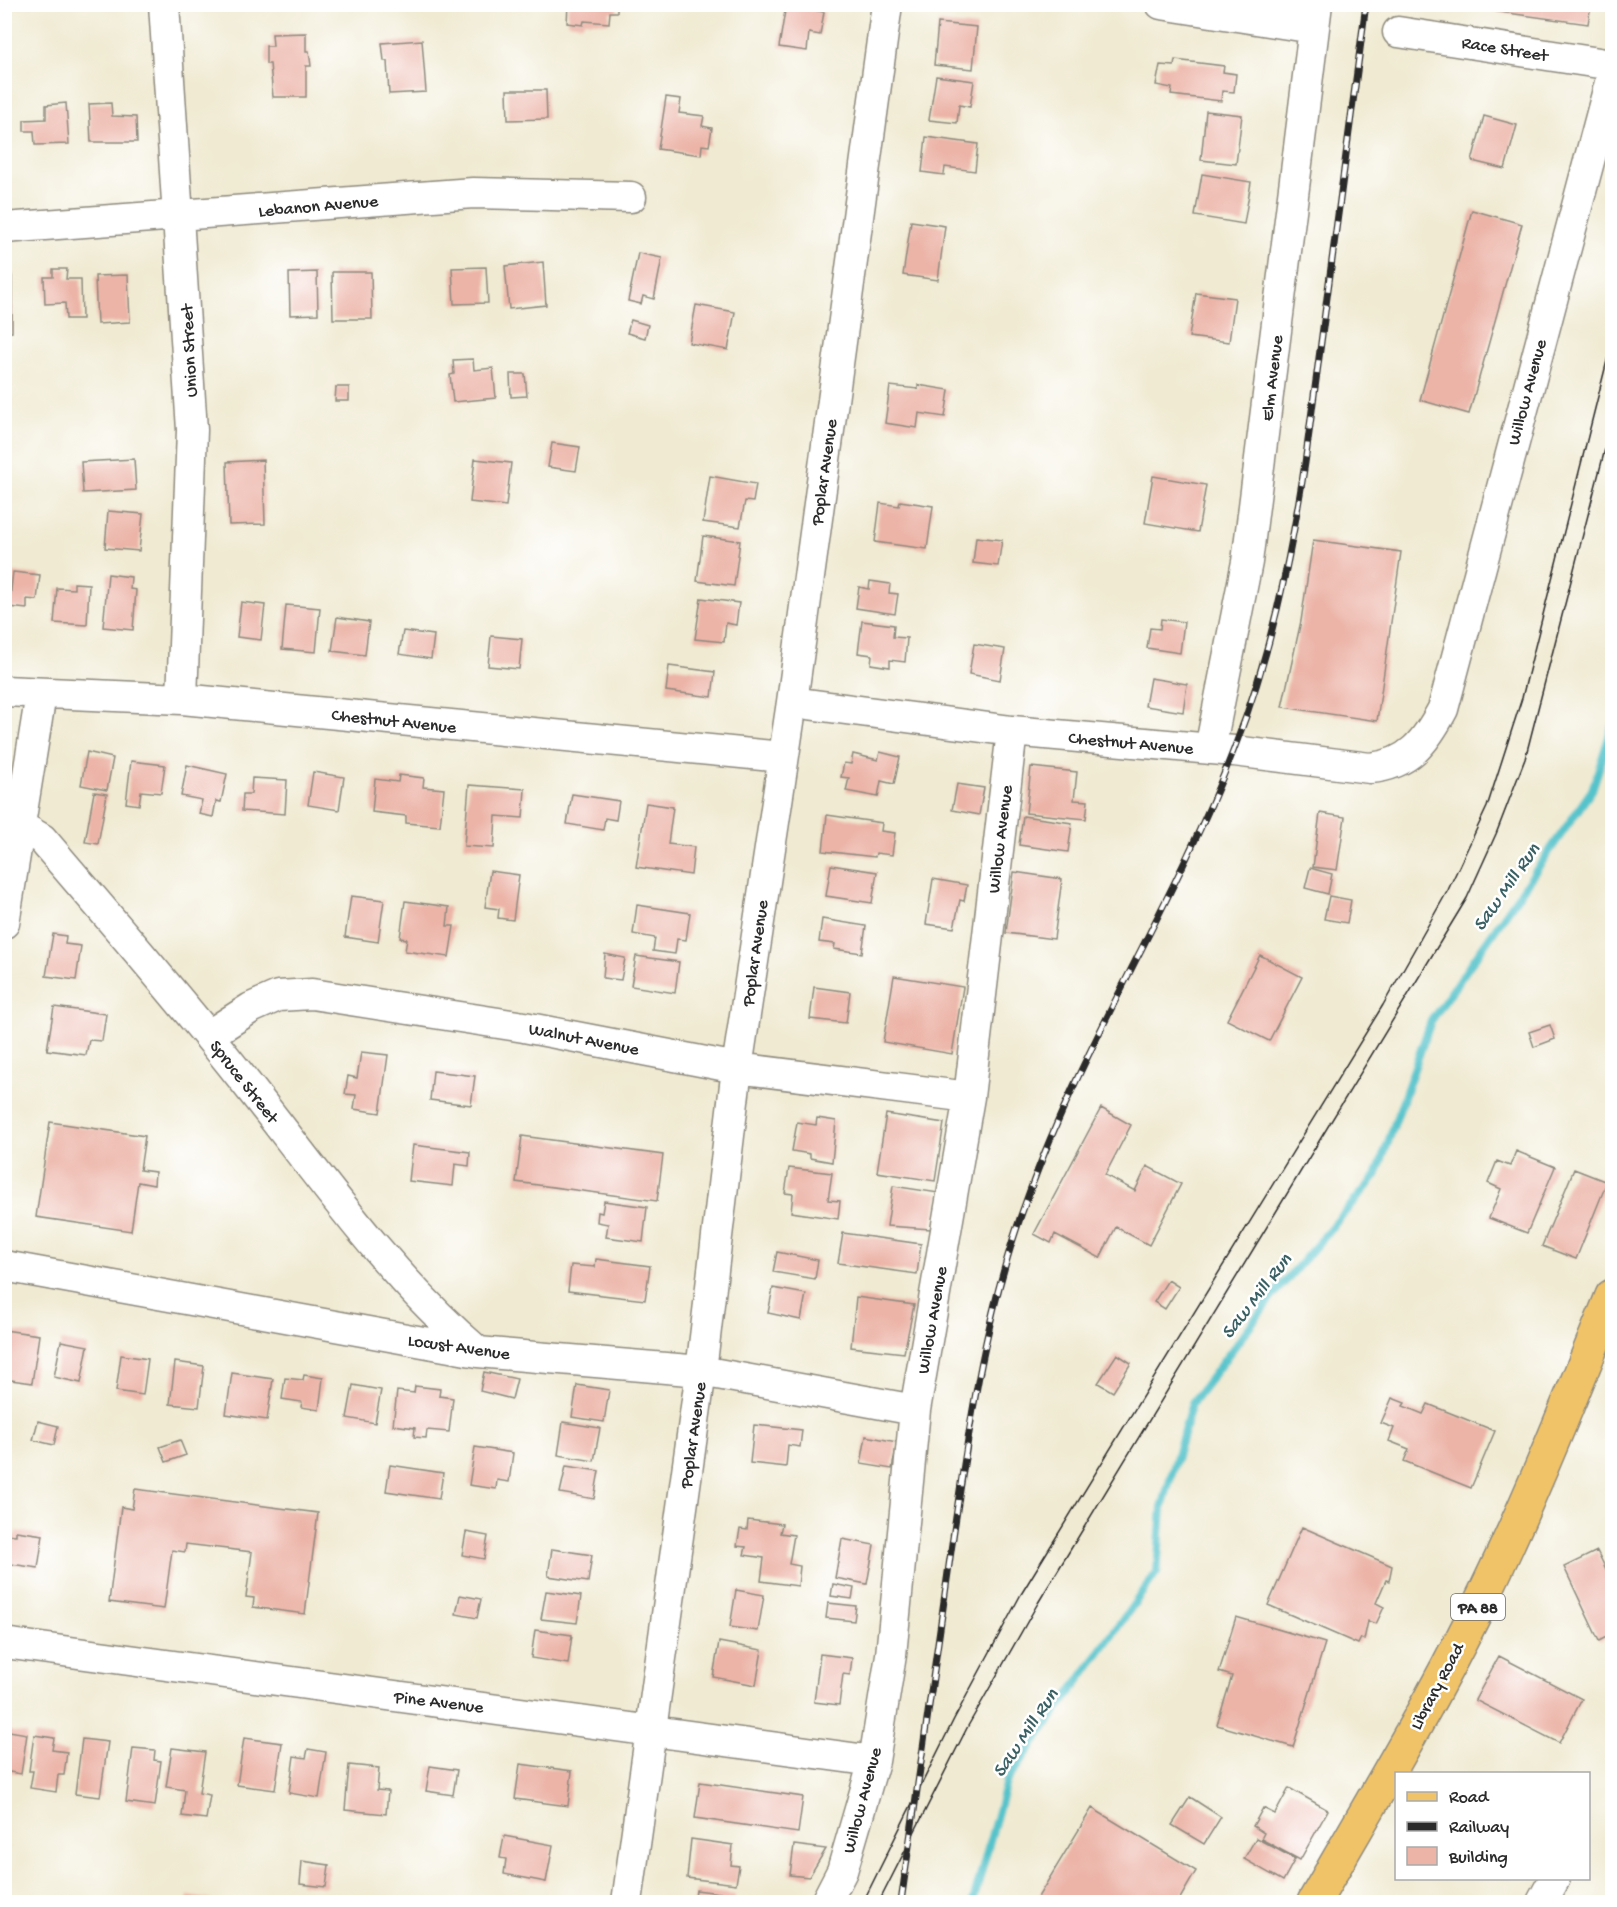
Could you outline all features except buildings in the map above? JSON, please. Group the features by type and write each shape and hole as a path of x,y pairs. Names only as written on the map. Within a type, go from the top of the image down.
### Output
{"main road":[{"name":"Library Road","path":"1314,1902 1436,1689 1479,1605 1549,1448 1612,1296"}],"street":[{"name":"Union Street","path":"165,4 192,430 182,699"},
{"name":"Poplar Avenue","path":"627,1902 653,1730 701,1371 737,1068 792,702 887,4"},
{"path":"1161,4 1315,16"},
{"name":"Elm Avenue","path":"1210,749 1247,562 1315,16"},
{"name":"Race Street","path":"1398,32 1612,65"},
{"name":"Willow Avenue","path":"1443,709 1612,75"},
{"name":"Lebanon Avenue","path":"4,228 473,193 632,197"},
{"name":"Chestnut Avenue","path":"4,691 182,699 783,756"},
{"path":"4,923 12,824 41,693"},
{"name":"Chestnut Avenue","path":"792,702 1012,731 1210,749 1370,768 1386,767 1407,758 1428,736 1443,709"},
{"name":"Willow Avenue","path":"826,1902 842,1871 874,1761 891,1655 915,1410 969,1097 1012,731"},
{"name":"Spruce Street","path":"12,824 42,839 208,1035 364,1234 440,1319 478,1352"},
{"name":"Walnut Avenue","path":"208,1035 251,1008 278,996 312,994 524,1026 737,1068 969,1097"},
{"name":"Locust Avenue","path":"4,1266 478,1352 701,1371 915,1410"},
{"name":"Pine Avenue","path":"4,1643 874,1761"},
{"path":"1542,1902 1554,1880"}],"waterway":[{"name":"Saw Mill Run","path":"973,1902 1006,1782 1157,1572 1162,1508 1192,1403 1271,1298 1376,1176 1431,1021 1592,790 1612,728"}],"tram line":[{"path":"863,1902 954,1719 1020,1596 1383,1005 1448,890 1487,807 1522,698 1612,341"},
{"path":"879,1902 968,1726 1038,1603 1467,898 1496,834 1525,759 1612,422"}],"railway":[{"path":"901,1902 979,1375 1013,1240 1028,1196 1076,1082 1211,806 1247,714 1277,608 1293,536 1305,463 1366,4"}]}
